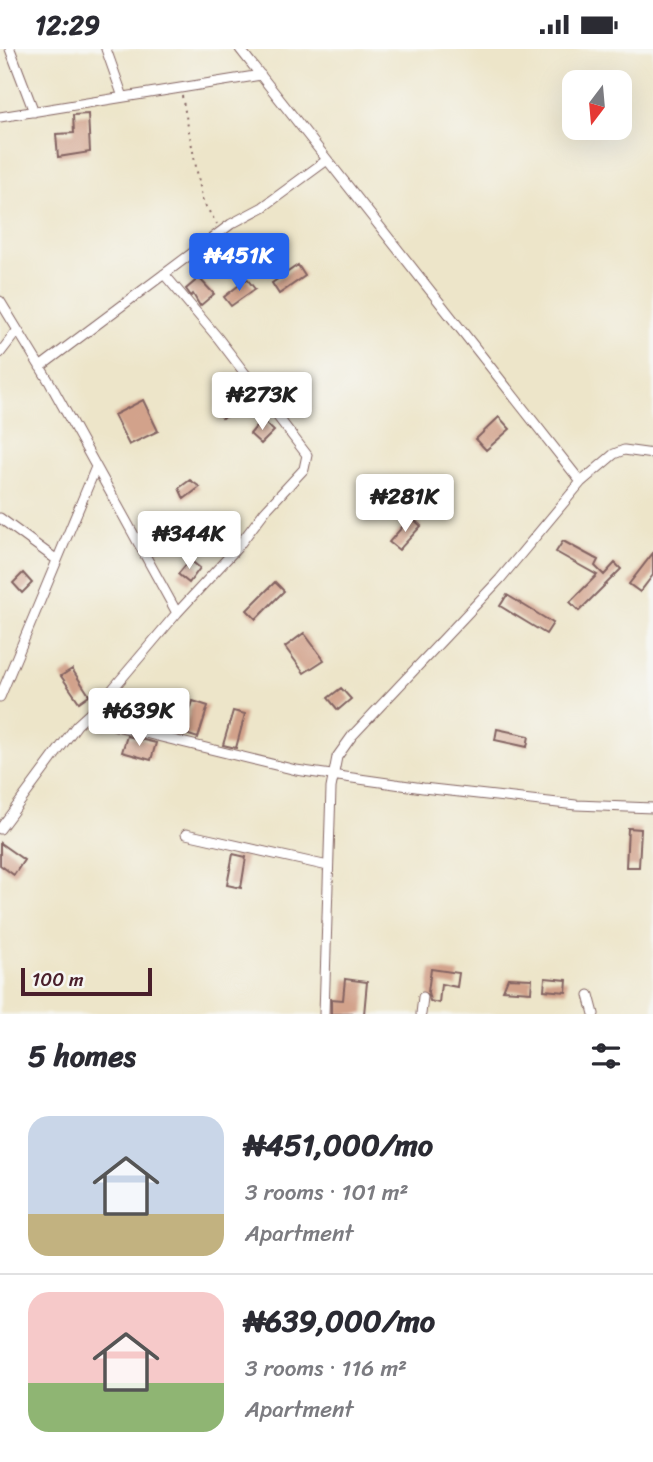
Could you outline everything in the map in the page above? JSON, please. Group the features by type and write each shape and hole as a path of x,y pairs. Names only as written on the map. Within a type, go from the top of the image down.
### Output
{"street":[{"path":"10,49 34,112"},
{"path":"106,49 123,97"},
{"path":"240,49 581,482"},
{"path":"0,117 261,75"},
{"path":"40,367 222,230 263,207 327,160"},
{"path":"0,829 77,725 97,707 237,548 303,468 307,455 218,338 164,274"},
{"path":"0,301 40,367 177,614"},
{"path":"0,353 17,331"},
{"path":"324,1014 328,866 333,775 337,757 352,736 500,579 581,482 614,454 624,450 653,454"},
{"path":"0,697 96,467"},
{"path":"0,518 57,560"},
{"path":"97,707 106,722 116,726 247,759 333,775 576,805 653,808"},
{"path":"186,834 328,866"},
{"path":"589,995 594,1014"},
{"path":"421,1014 423,997"}],"path":[{"path":"181,88 203,202 222,230"}],"building":[{"path":"88,114 90,152 58,157 56,134 74,133 73,115"},
{"path":"298,265 305,276 279,294 272,283"},
{"path":"199,278 214,294 200,306 193,294 191,296 186,289"},
{"path":"247,279 255,289 231,306 224,297"},
{"path":"230,397 236,413 222,418 216,402"},
{"path":"143,400 158,431 129,445 114,415"},
{"path":"499,417 510,429 486,450 476,439"},
{"path":"262,420 274,431 261,444 250,434"},
{"path":"190,480 200,487 184,499 179,488"},
{"path":"411,517 421,526 399,550 389,542"},
{"path":"164,531 172,539 158,551 150,543"},
{"path":"563,541 598,560 595,566 604,575 615,563 621,569 579,611 570,602 597,575 556,552"},
{"path":"653,553 653,575 640,592 629,584"},
{"path":"190,560 200,568 189,583 178,574"},
{"path":"23,573 32,583 22,593 13,583"},
{"path":"275,582 284,591 256,619 247,610"},
{"path":"507,595 553,623 546,634 500,606"},
{"path":"304,633 324,660 304,673 285,647"},
{"path":"72,669 89,695 79,702 61,676"},
{"path":"341,688 351,699 338,710 328,698"},
{"path":"158,693 168,698 160,714 150,709"},
{"path":"193,701 208,706 198,738 183,733"},
{"path":"233,711 245,714 236,748 223,745"},
{"path":"497,729 529,736 527,747 495,740"},
{"path":"127,736 156,743 151,760 122,752"},
{"path":"628,828 641,829 639,867 626,867"},
{"path":"0,843 24,860 14,875 0,865"},
{"path":"233,854 246,857 241,888 227,885"},
{"path":"431,969 459,973 457,987 441,984 439,1003 430,1001 428,992"},
{"path":"508,978 532,979 531,992 503,990"},
{"path":"545,978 567,980 566,992 544,990"},
{"path":"345,979 367,982 364,1014 331,1014 331,999 343,1000"}]}
